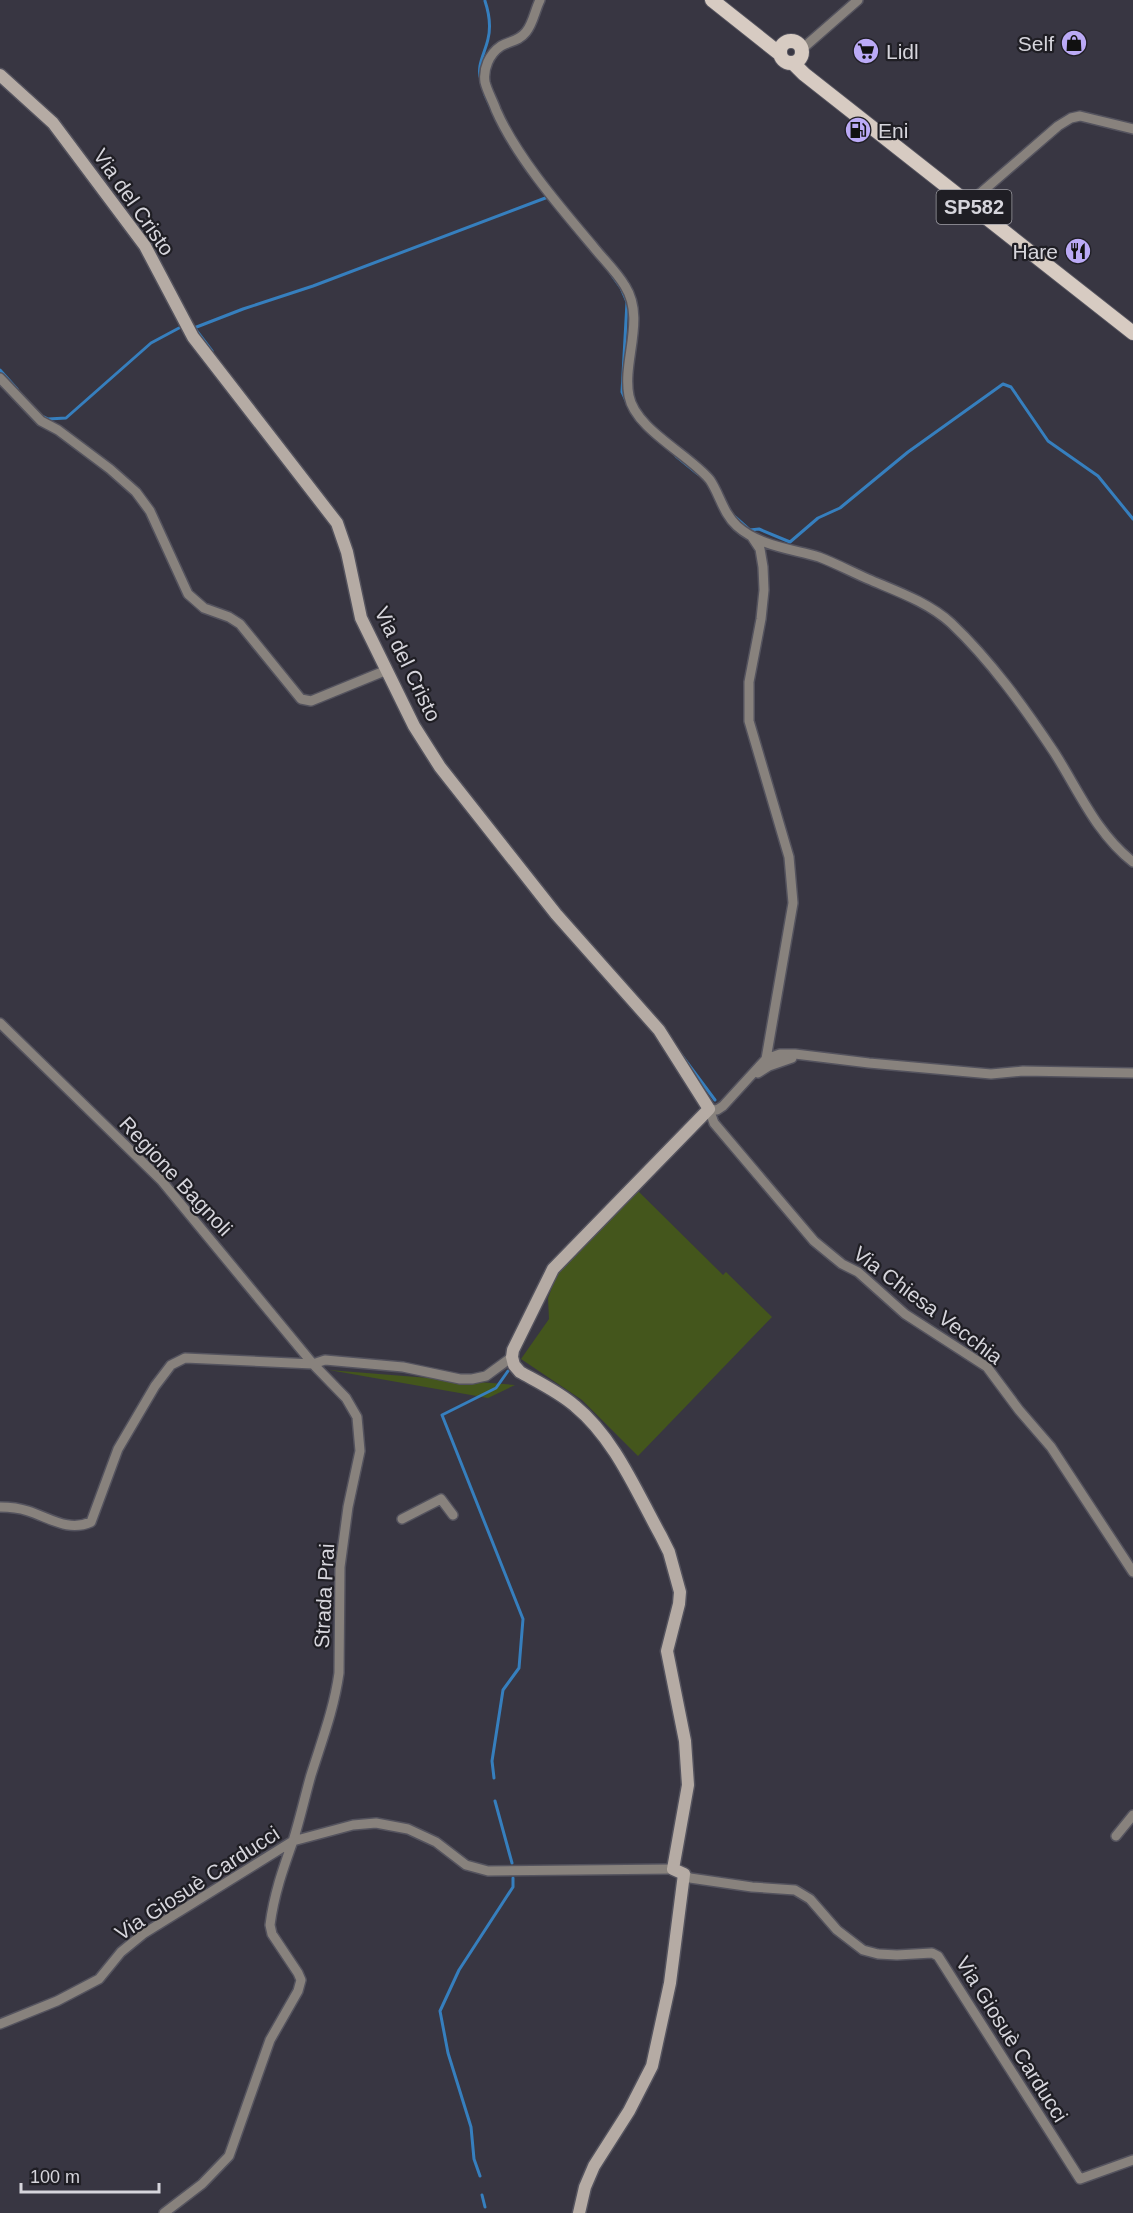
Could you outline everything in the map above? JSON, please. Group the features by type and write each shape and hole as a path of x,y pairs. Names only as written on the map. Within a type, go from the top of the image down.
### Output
{"main road":[{"name":"SP582","path":"712,0 758,36 782,49 785,61 798,53"},
{"name":"SP582","path":"782,49 790,40 815,82 1133,333"}],"street":[{"path":"540,0 528,30 518,40 501,46 489,58 486,65 485,83 501,122 534,170 626,287 633,306 634,320 629,400 637,414 660,438 710,481 724,509 736,525 752,536 773,545 822,558 924,604 950,622 1003,680 1054,753 1100,829 1133,862"},
{"path":"798,53 858,0"},
{"name":"Via del Cristo","path":"0,75 53,123 145,246 193,337 337,523 347,552 362,618 414,726 440,766 556,914 659,1030 709,1109"},
{"path":"969,203 1058,126 1071,118 1080,116 1133,129"},
{"path":"0,378 41,421 58,430 110,469 136,492 150,512 188,594 204,608 228,616 240,624 301,699 311,701 387,670"},
{"path":"752,536 760,549 764,567 764,590 749,682 749,721 789,857 793,893 791,923 766,1059"},
{"name":"Regione Bagnoli","path":"0,1023 161,1180 313,1364"},
{"path":"579,2213 585,2187 594,2166 629,2111 652,2066 670,1983 688,1785 685,1742 668,1651 679,1604 678,1581 661,1536 610,1445 596,1426 574,1404 514,1365 512,1357 516,1343 553,1269 709,1109 717,1110 723,1106 766,1059 780,1054 806,1055 991,1074 1023,1071 1133,1073"},
{"path":"743,1085 769,1066 785,1059 806,1055"},
{"name":"Via Chiesa Vecchia","path":"709,1109 714,1123 814,1241 842,1264 858,1272 905,1314 987,1367 1019,1410 1051,1447 1133,1572"},
{"path":"0,1507 27,1511 64,1526 80,1527 91,1522 118,1449 155,1386 171,1365 185,1358 313,1364 325,1360 403,1366 472,1379 486,1376 512,1357"},
{"name":"Strada Prai","path":"164,2213 202,2184 229,2156 270,2040 298,1990 300,1980 272,1934 270,1925 285,1859 293,1842 337,1687 340,1567 348,1507 360,1451 357,1417 346,1398 313,1364"},
{"path":"402,1519 441,1499 453,1515"},
{"path":"1116,1836 1133,1815"},
{"name":"Via Giosuè Carducci","path":"0,2024 57,2001 99,1979 121,1952 143,1934 293,1842 353,1825 376,1823 408,1829 436,1842 466,1865 488,1871 679,1871 690,1878 752,1887 795,1890 810,1899 837,1930 863,1950 897,1955 932,1953 938,1956 1080,2179 1133,2160"}],"green space":[{"path":"638,1191 723,1275 726,1272 772,1317 638,1456 582,1400 521,1359 549,1319 548,1298 558,1272"},
{"path":"329,1370 515,1385 488,1398"}],"waterway":[{"path":"481,80 480,65 489,30 485,1"},
{"path":"485,95 496,119"},
{"path":"192,326 194,328 313,286 548,197"},
{"path":"611,274 627,302 622,392 627,403"},
{"path":"40,415 48,419 66,418 151,343 179,328"},
{"path":"196,330 212,351"},
{"path":"0,370 17,389"},
{"path":"732,514 750,530 759,529 790,542 818,518 840,508 908,452 1003,384 1011,387 1048,441 1098,476 1133,519"},
{"path":"676,456 698,474"},
{"path":"680,1053 715,1100"},
{"path":"494,1778 492,1761 503,1690 519,1668 523,1619 442,1415 496,1388 508,1371"},
{"path":"495,1801 512,1863"},
{"path":"480,2176 474,2159 471,2127 448,2053 440,2011 459,1970 513,1887 513,1878"},
{"path":"482,2195 485,2207"}],"place":[{"name":"Self","path":"1074,43"},
{"name":"Lidl","path":"866,51"},
{"name":"Eni","path":"858,130"},
{"name":"Hare","path":"1078,251"}]}
